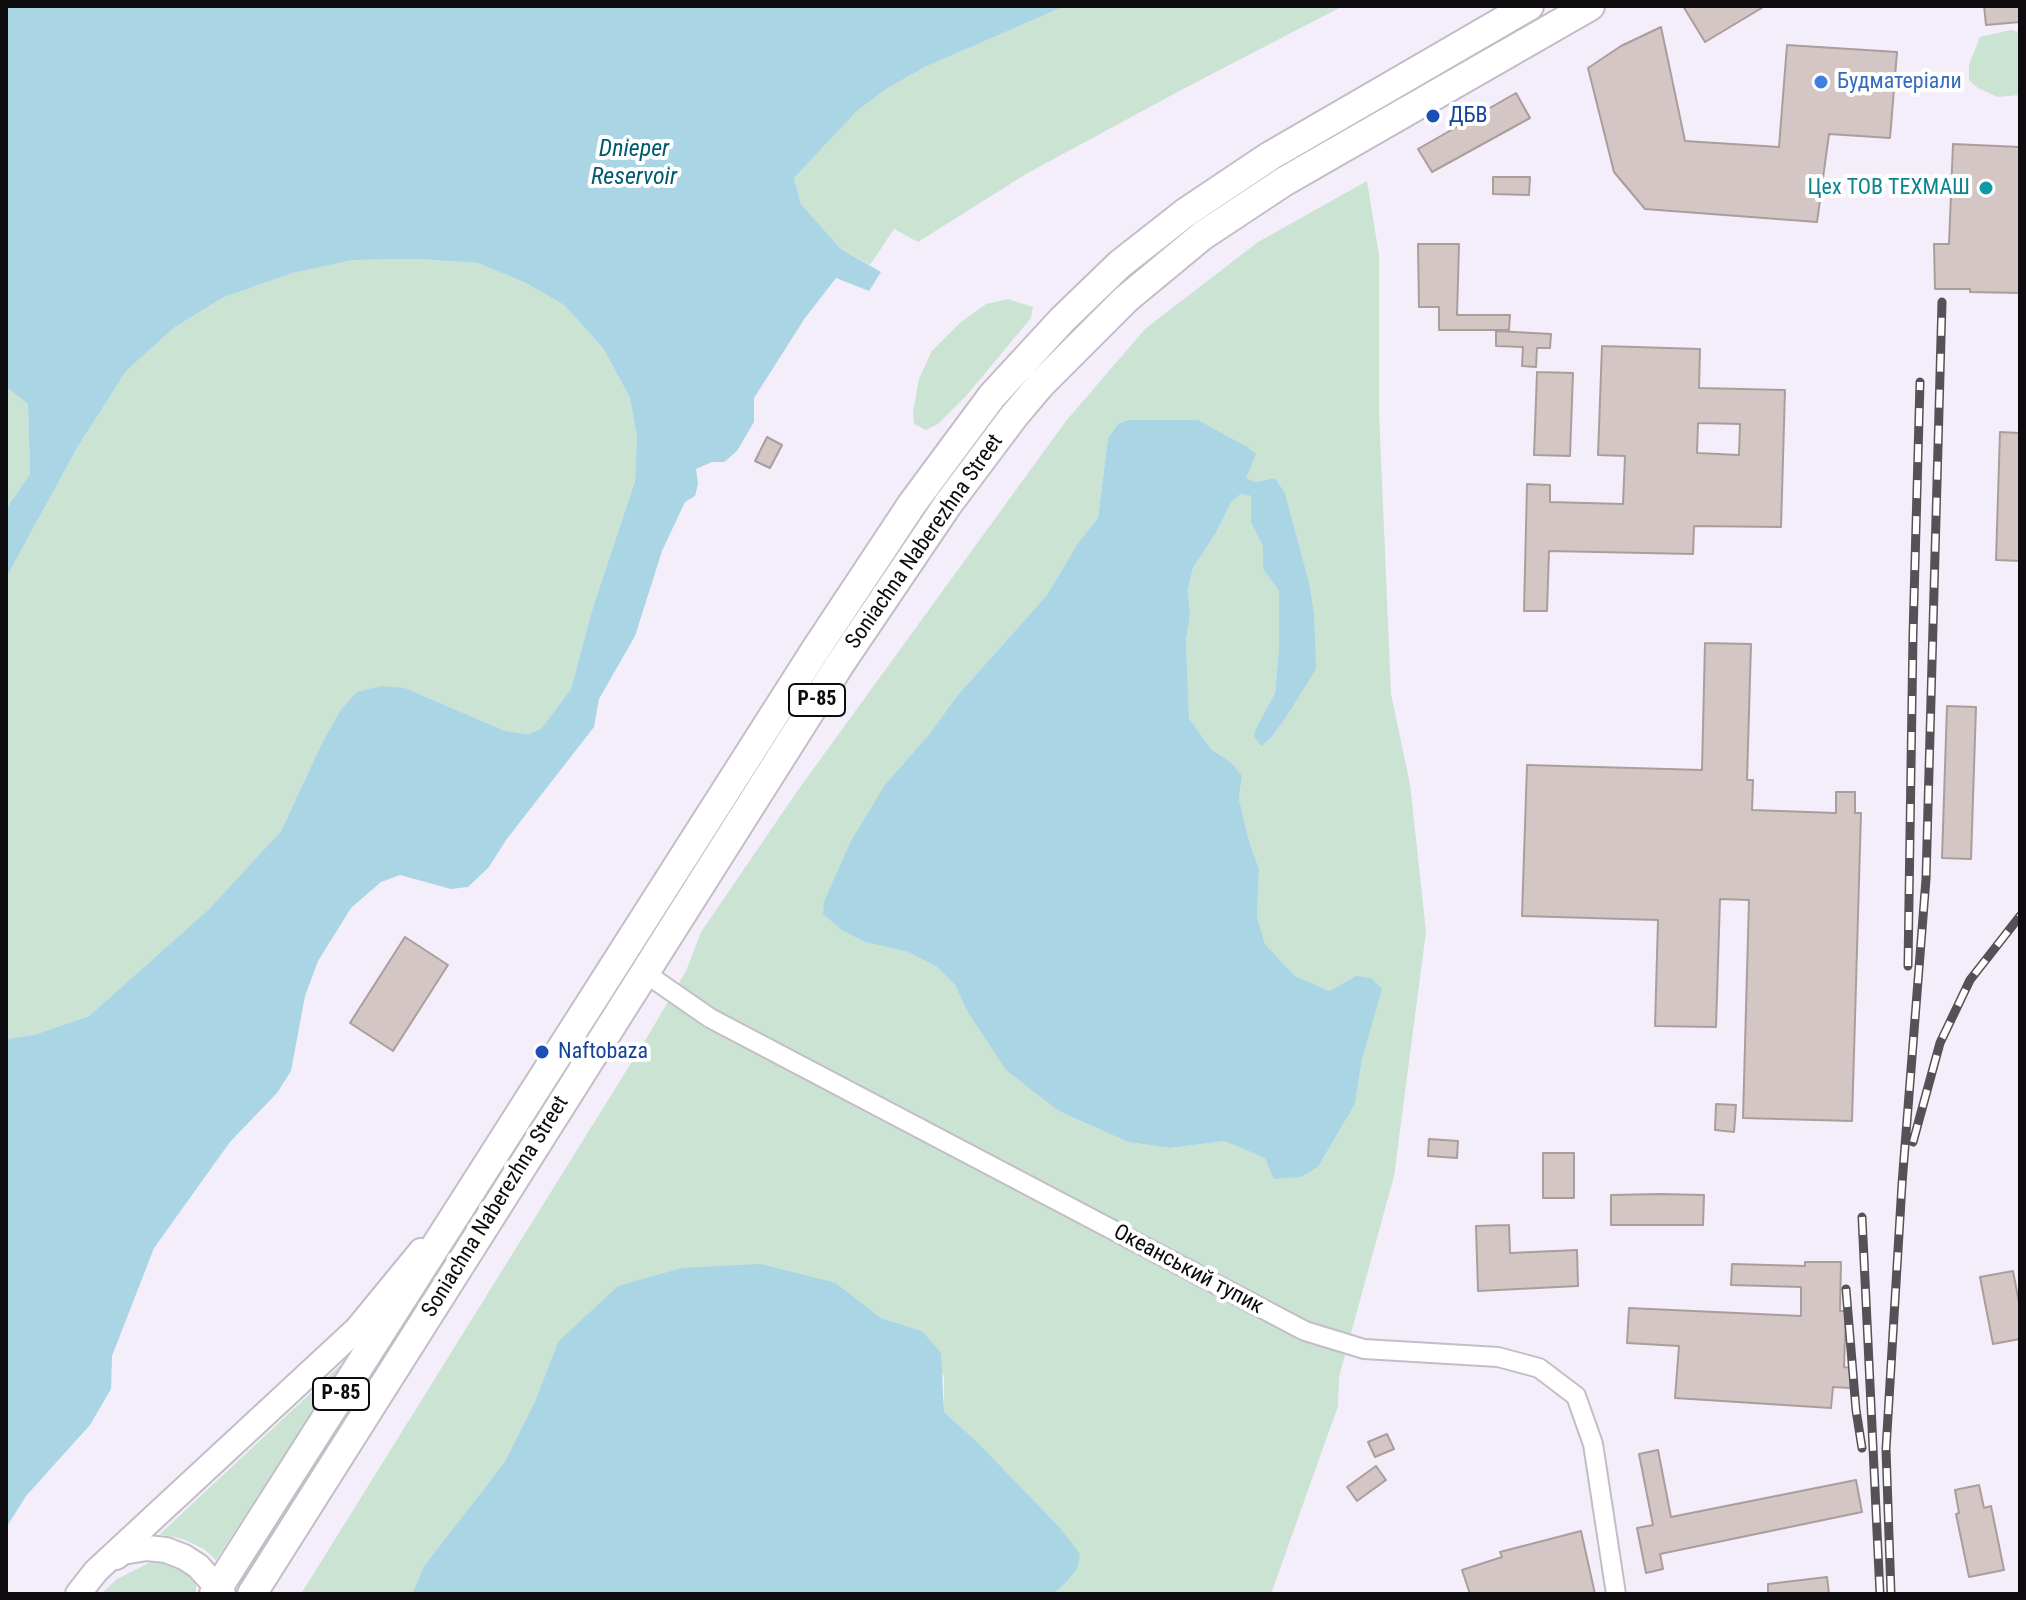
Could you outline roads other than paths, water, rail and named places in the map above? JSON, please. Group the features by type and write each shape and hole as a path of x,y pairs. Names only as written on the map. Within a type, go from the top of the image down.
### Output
{"main road":[{"name":"Soniachna Naberezhna Street","path":"218,1592 468,1194 885,544 965,430 1020,364 1120,264 1185,213 1270,156 1529,6"},
{"name":"Soniachna Naberezhna Street","path":"252,1594 840,664 948,504 1014,416 1083,341 1202,236 1358,139 1590,6"},
{"path":"78,1594 96,1571 357,1329 468,1194"},
{"path":"96,1571 123,1552 147,1548 166,1550 198,1566 218,1592"}],"street":[{"name":"Океанський тупик","path":"645,973 710,1018 1305,1331 1364,1349 1498,1357 1539,1368 1576,1396 1593,1444 1616,1594"}],"water":[{"name":"Dnieper Reservoir","path":"6,6 1065,6 925,67 886,89 857,111 794,178 801,204 841,249 881,272 869,291 836,278 805,318 754,398 754,422 737,451 724,462 712,462 696,469 698,484 695,496 685,502 662,551 635,636 599,699 594,727 506,840 489,867 468,887 451,889 400,875 381,882 351,908 318,961 305,996 291,1071 277,1093 230,1142 154,1248 112,1356 111,1389 90,1425 26,1496 6,1528 6,1039 34,1035 89,1016 209,909 281,831 322,743 341,710 357,692 382,686 405,688 505,731 528,734 541,729 571,689 593,607 635,481 637,437 630,398 603,348 564,305 526,283 478,263 418,259 353,260 292,273 224,297 175,327 126,371 77,448 6,578 6,509 30,474 28,404 6,387"},
{"path":"1128,420 1198,420 1256,454 1246,478 1255,482 1275,478 1285,493 1309,582 1314,614 1316,669 1284,720 1261,746 1254,736 1275,693 1279,591 1263,569 1263,547 1251,522 1251,496 1241,494 1232,501 1193,568 1188,589 1190,615 1186,641 1189,718 1211,749 1232,763 1242,776 1239,799 1259,869 1257,916 1265,944 1295,976 1330,991 1356,976 1371,978 1382,989 1362,1059 1355,1104 1318,1167 1300,1177 1274,1179 1265,1158 1224,1141 1170,1148 1128,1142 1059,1111 1006,1070 966,1009 955,985 937,967 908,952 865,942 842,930 823,914 824,902 851,841 885,785 928,736 957,696 1047,595 1078,543 1098,518 1108,438 1118,424"},
{"path":"760,1264 836,1283 881,1318 922,1331 941,1353 944,1412 1060,1528 1080,1554 1077,1569 1066,1582 1053,1594 412,1594 424,1566 504,1463 536,1399 558,1342 618,1286 682,1268"}],"railway":[{"path":"1891,1594 1886,1449 1902,1184 1926,879 1942,302"},
{"path":"1908,966 1920,382"},
{"path":"1913,1142 1940,1043 1970,980 2020,916"},
{"path":"1862,1217 1880,1594"},
{"path":"1846,1289 1862,1448"}],"place":[{"name":"Будматеріали","path":"1821,82"},
{"name":"ДБВ","path":"1433,116"},
{"name":"Цех ТОВ ТЕХМАШ","path":"1986,188"},
{"name":"Naftobaza","path":"542,1052"}]}
